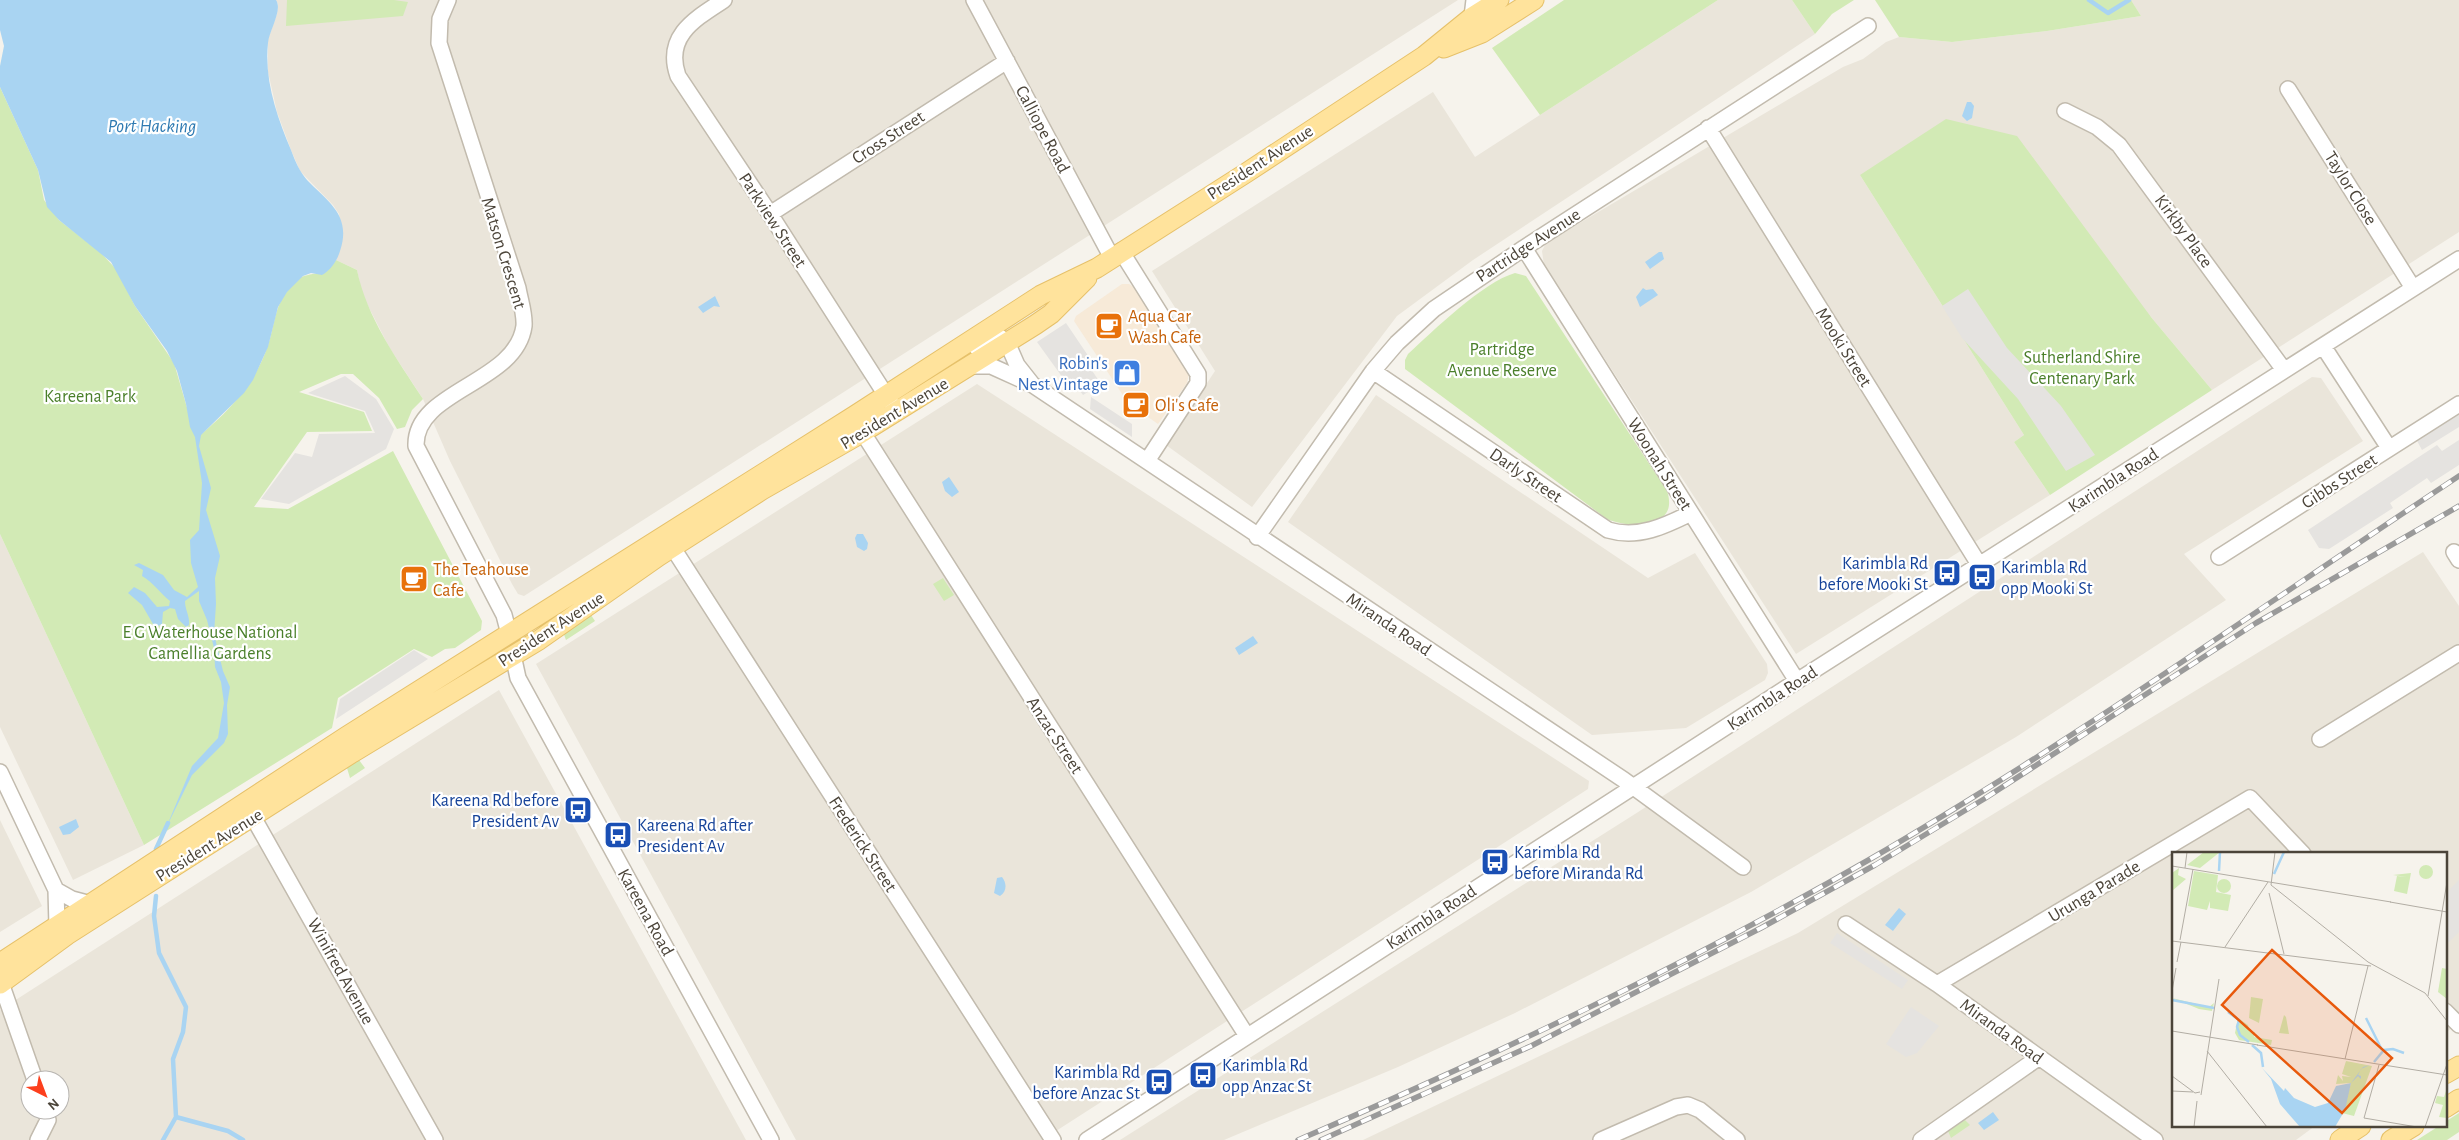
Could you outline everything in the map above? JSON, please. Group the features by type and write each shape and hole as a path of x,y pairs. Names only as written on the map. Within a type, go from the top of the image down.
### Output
{"main road":[{"name":"President Avenue","path":"0,983 52,944 509,634 886,396 1041,295 1110,259 1424,56 1473,9 1499,0"},
{"name":"President Avenue","path":"1424,56 1482,33 1534,0"},
{"name":"President Avenue","path":"0,962 91,904 248,810 513,655 762,490 863,433 970,366 1051,314 1110,259"},
{"name":"Matson Crescent","path":"509,634 513,655"},
{"path":"2446,1073 2459,1066"},
{"path":"2446,1107 2459,1099"},
{"path":"2340,1140 2358,1128"},
{"path":"2391,1140 2411,1128"}],"street":[{"name":"Matson Crescent","path":"448,0 440,19 439,43 518,288 524,325 520,338 509,356 447,400 422,422 416,446 504,614 509,634"},
{"name":"Parkview Street","path":"724,0 688,25 676,46 675,68 682,84 770,214 886,396"},
{"name":"Calliope Road","path":"974,0 1110,259 1198,374 1198,383 1147,461"},
{"name":"Partridge Avenue","path":"1257,537 1372,371 1397,343 1434,309 1708,128 1868,26"},
{"name":"Cross Street","path":"770,214 1007,61"},
{"name":"Taylor Close","path":"2288,88 2414,288"},
{"name":"Kirkby Place","path":"2065,111 2104,132 2119,144 2284,370"},
{"name":"Mooki Street","path":"1708,128 1980,566"},
{"name":"Woonah Street","path":"1524,248 1797,681"},
{"name":"Karimbla Road","path":"1086,1140 1797,681 2459,259"},
{"path":"930,367 948,366 992,338 1000,337 1007,342"},
{"name":"Miranda Road","path":"1007,342 1017,365 1033,385"},
{"path":"2323,346 2390,448"},
{"name":"Miranda Road","path":"970,366 991,366 1033,385 1257,537 1634,787 1743,867"},
{"name":"Darly Street","path":"1372,371 1608,530 1627,534 1642,533 1691,514"},
{"path":"886,396 891,404 922,385 931,383 938,386"},
{"name":"Gibbs Street","path":"2219,557 2459,404"},
{"name":"Anzac Street","path":"863,433 1247,1036"},
{"name":"Frederick Street","path":"673,548 1053,1140"},
{"path":"2320,739 2459,653"},
{"name":"Kareena Road","path":"513,655 518,678 771,1140"},
{"path":"0,772 56,890 57,926"},
{"name":"Urunga Parade","path":"1938,984 2250,798 2301,852"},
{"name":"Winifred Avenue","path":"248,810 436,1140"},
{"path":"56,890 72,899 91,904"},
{"name":"Miranda Road","path":"1846,924 1938,984 2038,1058 2155,1140"},
{"path":"0,983 31,1070"},
{"path":"2446,1012 2459,1025"},
{"path":"1920,1140 2038,1058"},
{"path":"1601,1140 1676,1107 1688,1105 1700,1110 1737,1140"},
{"path":"38,1140 48,1120"}],"shaded area":[{"path":"276,0 1458,0 524,596 518,594 512,584 450,461 423,399 389,347 362,294 357,270 336,260 342,242 339,214 333,205 300,171 277,112 268,72 268,39 277,14 278,4"},
{"path":"1718,0 1792,0 1815,34 1473,260 1397,316 1252,507 1166,445 1215,371 1152,271 1433,92 1475,157"},
{"path":"2131,0 2459,0 2459,232 2212,390 2151,317 1860,175 2024,435 2014,442 2050,495 1796,654 1544,265 1542,251 1546,243 1843,67 1863,59 1886,42 1899,37 1952,42 2047,31 2141,16"},
{"path":"1122,284 1129,284 1135,288 1189,374 1187,383 1158,424 1128,403 1074,321 1076,316"},
{"path":"1968,289 2007,348 2061,406 2095,455 2066,471 2018,399 1962,338 1942,306"},
{"path":"1066,323 1089,357 1085,360 1101,384 1083,395 1077,387 1073,392 1037,342"},
{"path":"345,376 376,399 394,429 386,449 289,504 261,499 295,453 312,457 319,434 375,433 365,411 308,393"},
{"path":"2312,377 2321,378 2363,441 2184,554 2226,600 2016,737 1751,892 1515,1013 1398,1067 1224,1140 1120,1140 1635,814"},
{"path":"977,384 1589,781 1588,789 1042,1140 796,1140 536,664"},
{"path":"1376,395 1648,578 1695,553 1767,664 1768,673 1765,680 1686,728 1592,735 1288,522"},
{"path":"1091,397 1132,424 1132,437 1090,409"},
{"path":"2459,412 2459,427 2422,450 2416,439"},
{"path":"2459,440 2459,465 2431,483 2427,478 2390,503 2393,508 2329,549 2319,548 2308,530 2437,445 2442,451"},
{"path":"0,534 144,845 73,880 0,727"},
{"path":"2423,552 2459,606 2459,1023 2446,1032 2446,852 2172,852 2172,1128 2312,1128 2296,1140 1363,1140 1798,933"},
{"path":"414,650 428,659 336,719 340,699"},
{"path":"499,690 746,1140 0,1140 0,1010"},
{"path":"0,820 42,906 0,932"},
{"path":"2459,880 2459,932 2446,945 2446,893"},
{"path":"1837,933 1908,980 1902,989 1830,943"},
{"path":"1911,1007 1939,1026 1917,1053 1906,1057 1886,1044"}],"green space":[{"path":"287,0 394,0 408,2 403,16 286,26"},
{"path":"1564,0 1718,0 1540,115 1492,48"},
{"path":"1792,0 1854,0 1832,14 1815,34"},
{"path":"1875,0 2131,0 2141,16 2047,31 1952,42 1899,37"},
{"path":"0,87 38,170 44,200 59,220 100,252 117,270 135,306 174,363 188,411 199,436 221,417 249,384 263,359 281,300 293,284 304,276 325,271 336,260 357,270 375,321 423,399 412,410 405,427 397,429 379,398 353,374 341,374 299,392 364,412 372,431 307,432 254,507 288,509 393,451 482,621 481,630 455,648 445,649 432,657 414,649 338,698 332,728 144,845 0,534"},
{"name":"Sutherland Shire Centenary Park","path":"1946,119 2017,136 2151,317 2212,390 2050,495 2014,442 2024,435 1860,175"},
{"name":"Partridge Avenue Reserve","path":"1515,273 1526,276 1667,491 1669,504 1666,513 1660,519 1640,525 1607,519 1405,369 1405,360 1408,354 1444,321 1488,286"},
{"path":"943,578 954,595 944,601 933,584"},
{"path":"591,615 595,621 566,640 563,632"},
{"path":"359,760 365,768 350,778 347,768"},
{"path":"2459,1113 2459,1132 2447,1140 2417,1140 2436,1128 2446,1128 2446,1121"},
{"path":"1965,1120 1970,1125 1951,1138 1948,1131"}],"water":[{"name":"Port Hacking","path":"0,0 276,0 278,9 269,38 267,57 273,98 286,137 300,170 336,210 343,228 340,251 333,265 322,275 311,273 303,276 287,292 278,307 268,347 253,380 244,393 201,435 199,446 211,488 206,510 220,556 215,578 214,634 223,671 230,687 227,705 228,734 224,743 192,775 166,828 192,766 218,738 224,703 221,682 215,667 214,648 207,620 199,601 199,591 185,601 189,622 189,625 186,627 178,619 175,609 170,608 163,612 162,624 158,626 153,624 142,605 128,593 134,587 145,593 157,607 169,606 170,601 142,576 143,570 134,565 139,563 163,575 174,590 187,597 198,587 191,563 190,540 199,530 202,483 195,437 190,427 177,371 167,351 135,306 111,262 59,220 47,207 38,170 0,87 0,66 4,46 0,30"},
{"path":"1967,102 1971,102 1974,106 1972,118 1967,121 1962,116"},
{"path":"1659,252 1662,252 1664,259 1650,269 1645,262"},
{"path":"1643,288 1646,290 1653,289 1658,295 1640,307 1636,297"},
{"path":"715,296 720,307 714,306 703,313 698,307"},
{"path":"949,477 959,492 952,497 945,491 942,482"},
{"path":"857,534 863,534 868,543 867,549 864,551 857,547 855,538"},
{"path":"1253,636 1258,643 1239,655 1235,648"},
{"path":"76,819 79,827 70,834 63,835 59,827"},
{"path":"1002,877 1006,887 1000,896 994,893 997,878"},
{"path":"1899,908 1906,914 1893,931 1885,925"},
{"path":"1993,1112 1999,1120 1984,1130 1978,1123"}],"waterway":[{"path":"2089,0 2108,13 2129,0"},
{"path":"156,849 168,823"},
{"path":"156,896 154,916 159,953 186,1007 183,1032 173,1059 176,1117 163,1140"},
{"path":"176,1117 228,1131 243,1140"}],"railway":[{"path":"1298,1140 1444,1076 1589,1008 1732,935 1872,858 2095,720 2459,476"},
{"path":"1321,1140 1531,1046 1761,928 1875,865 1984,799 2256,623 2459,506"}],"place":[{"name":"Aqua Car Wash Cafe","path":"1109,326"},
{"name":"Robin's Nest Vintage","path":"1127,373"},
{"name":"Oli's Cafe","path":"1136,405"},
{"name":"Karimbla Rd before Mooki St","path":"1947,573"},
{"name":"Karimbla Rd opp Mooki St","path":"1982,577"},
{"name":"The Teahouse Cafe","path":"414,579"},
{"name":"Kareena Rd before President Av","path":"578,810"},
{"name":"Kareena Rd after President Av","path":"618,835"},
{"name":"Karimbla Rd before Miranda Rd","path":"1495,862"},
{"name":"Karimbla Rd opp Anzac St","path":"1203,1075"},
{"name":"Karimbla Rd before Anzac St","path":"1159,1082"}],"park label":[{"name":"Kareena Park","path":"90,396"},
{"name":"E G Waterhouse National Camellia Gardens","path":"210,642"}]}
